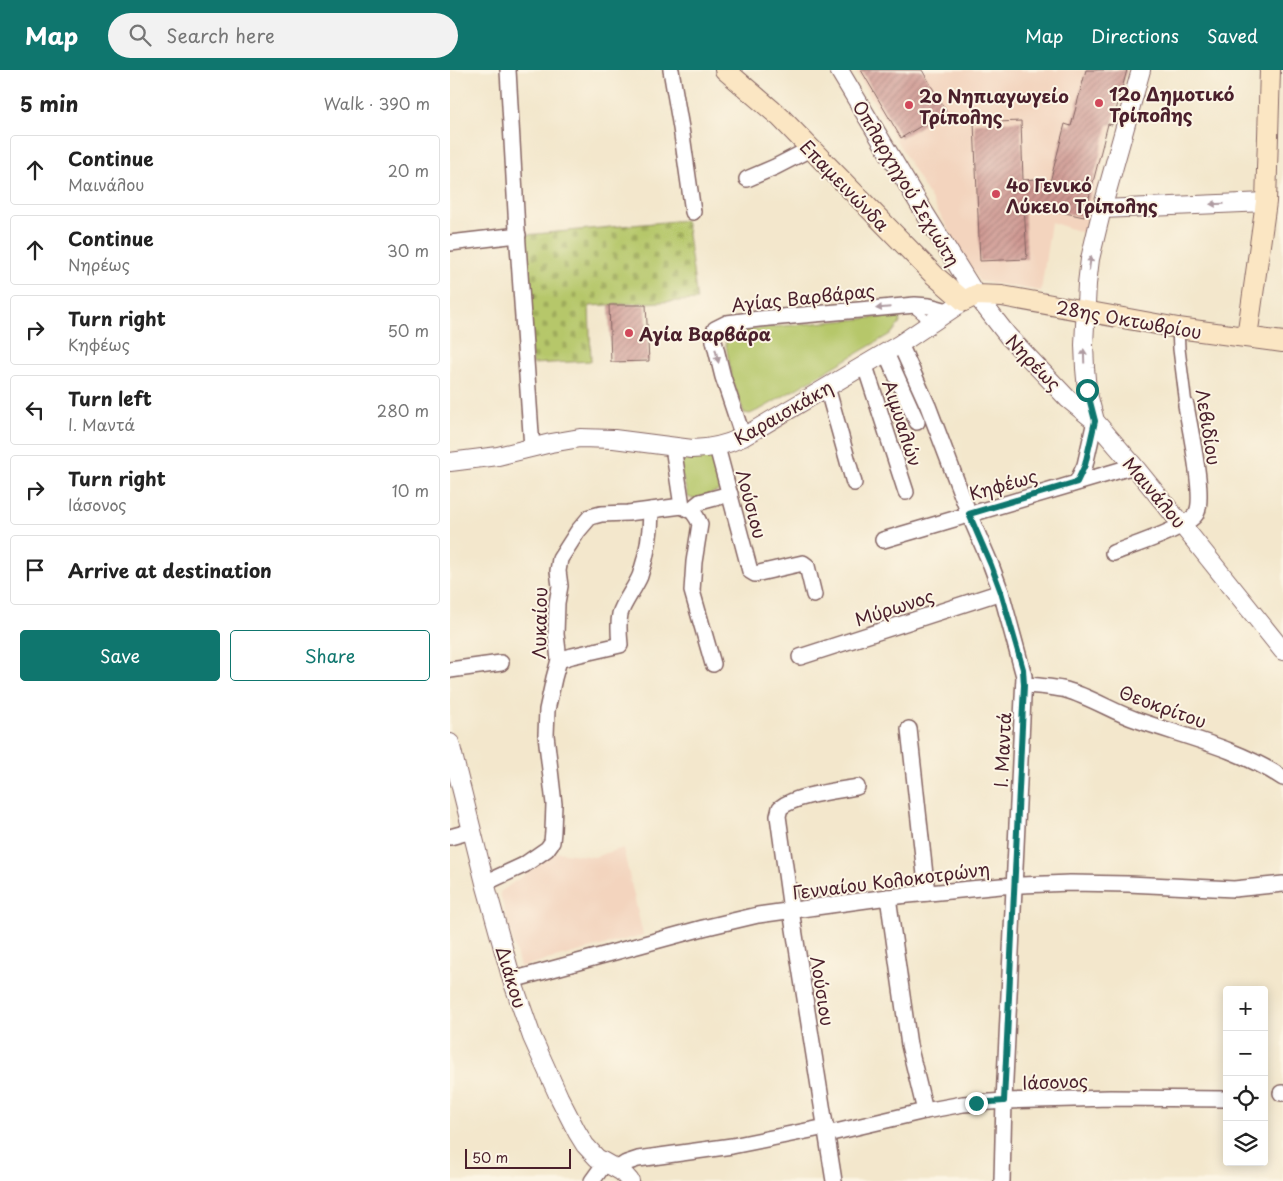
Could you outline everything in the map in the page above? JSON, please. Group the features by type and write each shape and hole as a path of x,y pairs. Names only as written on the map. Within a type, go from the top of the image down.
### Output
{"main road":[{"name":"Επαμεινώνδα","path":"725,70 780,118 934,275 963,302"},
{"path":"1247,338 1274,202 1270,70"},
{"name":"28ης Οκτωβρίου","path":"963,302 1002,296 1178,328 1283,342"}],"street":[{"path":"508,70 532,448"},
{"path":"671,70 693,212"},
{"name":"Οπλαρχηγού Σεχιώτη","path":"839,70 924,212 963,302"},
{"name":"Μαινάλου","path":"1142,70 1102,209 1090,259 1084,345 1084,368 1087,390 1095,421 1282,645"},
{"path":"747,180 810,149"},
{"path":"1102,209 1274,202"},
{"path":"450,243 518,235"},
{"name":"Αγίας Βαρβάρας","path":"743,437 722,377 714,341 715,328 727,323 759,319 963,302"},
{"name":"Καραισκάκη","path":"450,462 498,456 560,441 591,438 692,449 717,447 730,443 893,349 963,302"},
{"name":"Νηρέως","path":"963,302 1008,336 1068,399 1095,421"},
{"name":"Λεβιδίου","path":"1178,328 1179,349 1199,501 1195,516 1182,525"},
{"path":"893,349 917,422"},
{"name":"Ι. Μαντά","path":"893,349 928,406 1001,592 1023,669 1024,685 1004,1101 1002,1181"},
{"name":"Αιμυαλών","path":"864,366 906,492"},
{"path":"827,387 854,483"},
{"path":"1077,482 1085,465 1095,421"},
{"path":"673,447 687,509 697,518 700,524 692,591 713,664"},
{"name":"Λούσιου","path":"717,447 750,571 755,574 803,563 807,566 814,595"},
{"name":"Κηφέως","path":"884,540 1134,466"},
{"path":"687,509 700,502 730,494"},
{"name":"Λυκαίου","path":"485,883 524,865 547,850 552,842 554,804 546,735 546,710 559,660 556,634 560,559 590,518 601,514 687,509"},
{"path":"559,660 620,646 618,633 620,613 640,576 651,524 651,510"},
{"path":"1113,553 1182,525"},
{"name":"Μύρωνος","path":"800,657 1001,592"},
{"path":"450,670 501,662"},
{"name":"Θεοκρίτου","path":"1024,685 1056,688 1074,693 1135,719 1244,756 1282,776"},
{"path":"909,729 927,893"},
{"name":"Διάκου","path":"450,743 485,883 512,980 532,1037 559,1098 577,1132 592,1153 622,1172 630,1181"},
{"name":"Λούσιου","path":"834,1181 778,816 780,808 786,803 799,798 857,787"},
{"path":"450,837 472,831"},
{"name":"Γενναίου Κολοκοτρώνη","path":"512,980 758,915 888,897 1014,885 1070,883 1234,889 1283,884"},
{"path":"888,897 909,1045 925,1111"},
{"name":"Ιάσονος","path":"611,1166 638,1159 826,1131 963,1104 1110,1098 1223,1099"},
{"path":"592,1181 611,1166"}],"lane":[{"path":"910,306 931,323"}],"shaded area":[{"path":"855,70 1127,70 1084,233 1051,222 1041,291 979,281"},
{"path":"623,848 643,935 520,967 500,892 557,852 594,857"}],"green space":[{"path":"686,220 697,300 589,306 591,361 532,364 525,235"},
{"path":"892,316 899,317 900,323 892,333 763,408 750,414 744,413 732,379 725,339 730,331"},
{"path":"708,454 714,456 722,490 693,499 688,497 681,472 681,462 687,458"}],"building":[{"path":"861,70 922,70 946,111 901,138"},
{"path":"1086,70 1127,70 1112,125 1108,124 1084,217 1024,204 1027,259 980,261 974,123 1021,121 1023,180 1036,179 1050,182 1065,124 1071,126"},
{"name":"Αγία Βαρβάρα","path":"609,305 646,305 649,361 611,362"}],"place":[{"name":"12ο Δημοτικό Τρίπολης","path":"1099,103"},
{"name":"2ο Νηπιαγωγείο Τρίπολης","path":"909,105"},
{"name":"4ο Γενικό Λύκειο Τρίπολης","path":"996,194"},
{"name":"Αγία Βαρβάρα","path":"629,333"}],"route":[{"path":"976,1103 1004,1101 1024,676 1001,592 969,514 1077,482 1085,465 1095,421 1087,390"}]}
